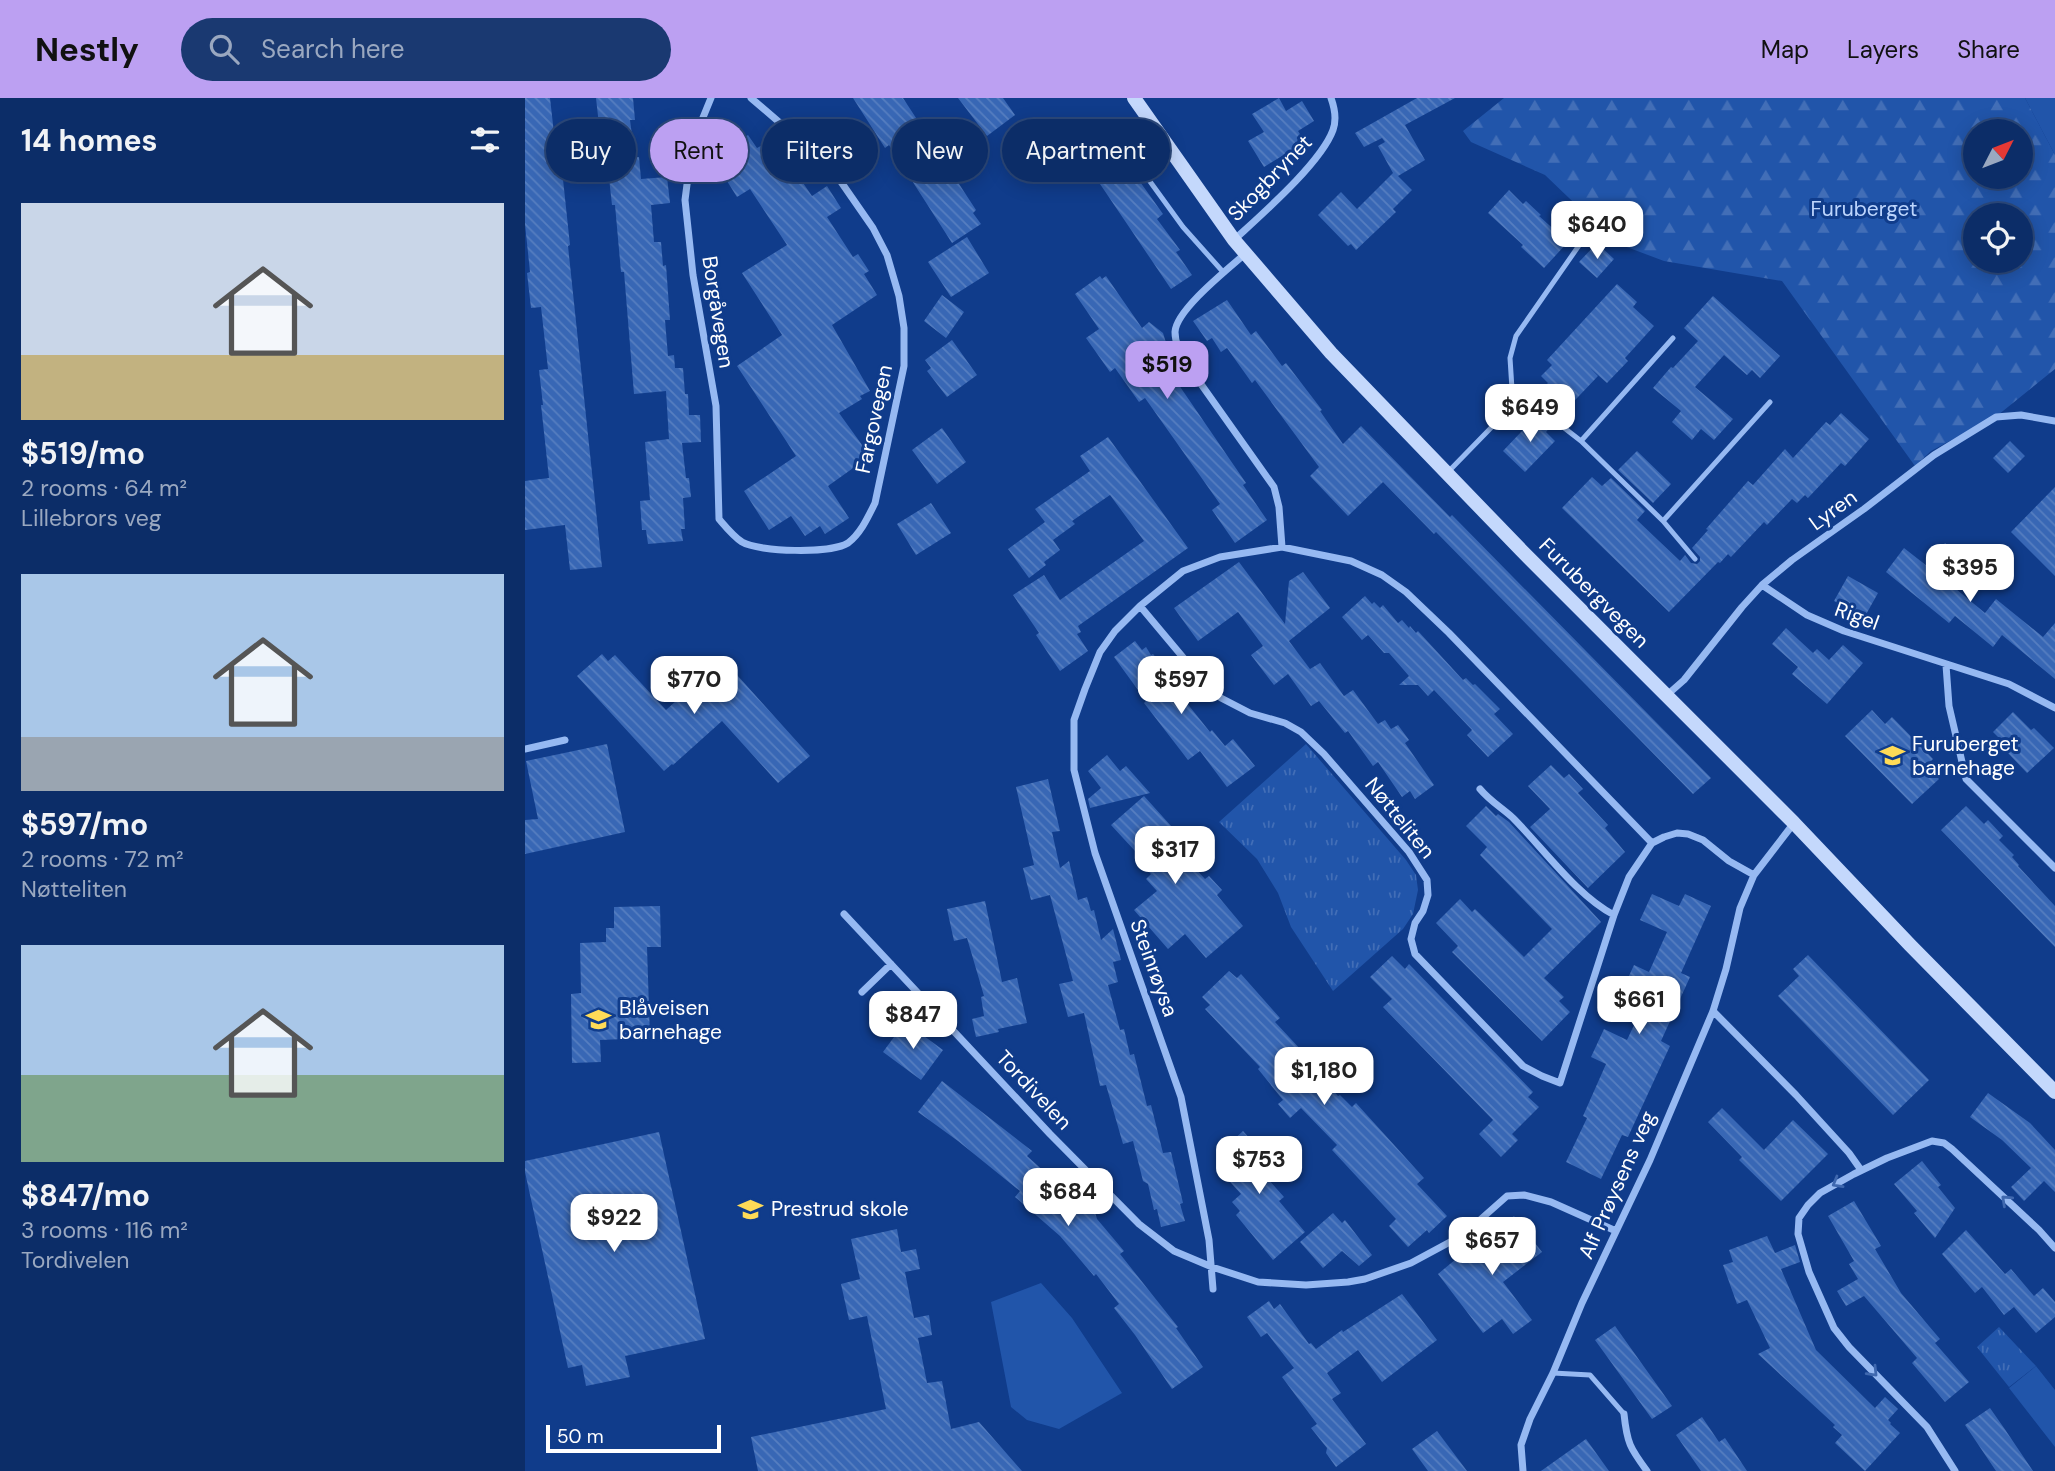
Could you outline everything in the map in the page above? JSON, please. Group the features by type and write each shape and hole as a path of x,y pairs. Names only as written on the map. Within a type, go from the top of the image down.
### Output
{"main road":[{"name":"Furubergvegen","path":"1134,98 1234,240 1331,353 2055,1092"}],"street":[{"name":"Borgåvegen","path":"711,98 689,169 685,200 693,275 716,406 719,519 730,530"},
{"name":"Fargovegen","path":"730,530 741,541 758,547 810,551 833,549 848,542 865,523 875,503 904,366 904,328 899,296 887,255 873,228 830,166 751,98"},
{"name":"Skogbrynet","path":"1234,240 1294,182 1327,145 1335,127 1336,112 1331,98"},
{"path":"1245,254 1192,302 1180,318 1175,331 1178,348 1187,363 1274,487 1279,507 1282,547"},
{"name":"Lyren","path":"1667,695 1684,680 1762,586 1934,455 1996,417 2021,415 2055,421"},
{"name":"Steinrøysa","path":"1213,1289 1209,1240 1181,1097 1095,853 1074,770 1074,720 1100,652 1115,631 1183,571 1220,557 1262,548 1282,547 1351,561 1382,575 1406,592 1652,843"},
{"name":"Rigel","path":"1762,586 1807,615 1844,631 2009,684 2055,708"},
{"name":"Nøtteliten","path":"1140,607 1202,680 1221,698 1250,713 1285,723 1301,732 1333,764 1409,852 1427,880 1428,895 1411,939 1415,954 1523,1066 1560,1083 1614,915"},
{"path":"1946,665 1949,706 1966,779 2055,868"},
{"path":"525,749 565,740"},
{"path":"1480,789 1514,819 1581,891 1614,915 1629,877 1652,843 1664,837 1688,834 1703,839 1728,860 1754,876"},
{"name":"Alf Prøysens veg","path":"1523,1471 1521,1445 1530,1419 1650,1160 1713,1011 1740,908 1754,876 1794,823"},
{"name":"Tordivelen","path":"844,914 1050,1134 1139,1224 1174,1251 1212,1267 1258,1282 1306,1285 1365,1279 1411,1263 1463,1235 1507,1196 1524,1195 1551,1202 1616,1231"},
{"path":"862,992 891,964"},
{"path":"1713,1011 1796,1095 1861,1170"},
{"path":"1955,1471 1927,1427 1834,1328 1809,1272 1798,1234 1799,1218 1820,1193 1861,1170 1932,1141 1944,1143 2055,1248"},
{"path":"1624,1414 1630,1447 1647,1471"}],"lane":[{"path":"1150,182 1183,227 1224,273"},
{"path":"1580,244 1516,336 1510,358 1512,389 1519,399 1545,412 1581,441 1663,521 1695,559"},
{"path":"1581,441 1673,338"},
{"path":"1447,474 1519,399"},
{"path":"1663,521 1770,402"},
{"path":"1553,1373 1590,1375 1624,1414"}],"green space":[{"name":"Furuberget","path":"1504,98 2025,98 2055,155 2055,369 1998,415 1931,451 1915,466 1782,281 1664,261 1616,243 1545,175 1471,142 1463,131"},
{"path":"2025,98 2055,98 2055,155"},
{"path":"1306,744 1406,860 1416,875 1418,890 1413,914 1403,929 1333,991 1291,927 1278,893 1257,859 1219,822"},
{"path":"1041,1283 1072,1318 1122,1393 1059,1429 1027,1420 1011,1407 991,1302"},
{"path":"1999,1327 2036,1366 2009,1387 1977,1347"},
{"path":"2036,1366 2055,1390 2055,1447 2009,1388"}],"building":[{"path":"525,98 550,98 552,119 546,119 546,182 563,182 602,567 570,570 565,525 525,530 525,481 549,478 539,370 548,369 541,307 531,308 525,224"},
{"path":"596,98 633,98 635,119 598,119"},
{"path":"853,98 903,98 917,119 892,119 892,150 889,145 885,148 878,137 878,119 866,119"},
{"path":"958,98 1003,98 1015,115 1010,119 1002,119 1002,125 988,135 988,119 974,119"},
{"path":"1279,98 1286,111 1302,101 1314,121 1298,131 1305,142 1264,167 1248,141 1264,132 1252,114"},
{"path":"1417,98 1455,98 1405,125 1425,160 1398,176 1412,190 1393,209 1396,212 1356,250 1351,244 1348,246 1318,215 1341,192 1357,209 1393,173 1378,146 1385,142 1382,138 1364,147 1355,133"},
{"path":"748,135 757,148 762,145 762,182 802,182 812,196 827,186 841,208 827,217 853,257 858,254 869,271 864,274 877,295 832,325 870,391 839,413 870,456 828,486 849,518 825,534 820,526 805,536 791,516 769,530 744,491 796,456 737,366 782,335 742,273 787,245 750,189 737,197 728,182 748,182"},
{"path":"636,157 639,157 641,179 668,182 670,203 651,205 654,242 661,242 663,266 666,265 670,320 665,320 668,356 674,355 675,368 683,368 689,415 700,415 701,442 682,443 691,497 683,498 683,541 648,544 646,530 642,530 640,501 650,500 645,442 669,439 666,391 634,394 624,272 621,272 615,205 612,205 609,182 636,182"},
{"path":"913,182 958,182 976,210 973,213 981,224 952,243"},
{"path":"1140,182 1163,214 1157,219 1180,250 1176,252 1192,275 1171,289 1100,184"},
{"path":"1509,190 1523,204 1526,201 1568,242 1544,268 1488,213"},
{"path":"967,237 989,273 951,297 928,262"},
{"path":"1597,243 1614,259 1597,278 1579,262"},
{"path":"1100,276 1102,279 1106,276 1142,328 1149,322 1163,333 1168,349 1159,356 1246,483 1243,485 1267,520 1235,543 1212,510 1220,504 1145,398 1139,402 1115,368 1110,372 1086,338 1099,329 1075,294"},
{"path":"1617,284 1637,302 1633,307 1654,326 1625,358 1628,361 1607,383 1590,368 1598,376 1559,417 1545,407 1553,399 1542,389 1548,383 1541,376 1552,365 1547,360"},
{"path":"942,295 964,312 946,338 924,321"},
{"path":"1713,296 1780,356 1760,378 1752,370 1747,375 1724,355 1695,387 1733,419 1714,440 1701,429 1692,440 1672,422 1681,411 1653,388 1698,341 1684,328"},
{"path":"1227,300 1251,335 1256,331 1282,366 1286,363 1322,410 1320,411 1343,444 1361,426 1711,778 1693,794 1436,532 1434,534 1383,482 1348,516 1310,476 1319,467 1255,380 1252,383 1227,348 1221,352 1212,338 1207,341 1193,321"},
{"path":"952,340 977,375 947,397 927,371 931,368 925,360"},
{"path":"1841,413 1869,439 1845,466 1841,463 1808,498 1805,495 1797,503 1792,499 1767,525 1764,522 1731,557 1728,554 1718,562 1669,612 1562,508 1592,477 1602,486 1611,478 1645,511 1637,520 1680,561 1685,555 1691,563 1697,564 1700,557 1692,548 1748,481 1753,485 1785,449 1793,458 1826,422 1830,425"},
{"path":"1537,415 1552,425 1546,432 1555,441 1525,472 1503,451"},
{"path":"942,428 966,462 937,484 912,450"},
{"path":"1108,437 1188,548 1078,626 1081,632 1077,634 1088,651 1060,671 1036,635 1039,633 1013,595 1044,575 1060,600 1144,541 1110,495 1072,521 1075,524 1053,540 1060,550 1029,578 1008,549 1045,522 1035,509 1090,471 1080,456"},
{"path":"2010,441 2025,456 2008,473 1993,458"},
{"path":"1637,451 1671,484 1653,503 1618,470"},
{"path":"2055,487 2055,576 2011,532"},
{"path":"931,503 951,533 916,555 897,524"},
{"path":"1945,543 1974,567 1956,589 1985,613 1996,599 2043,637 2055,623 2055,679 2002,635 1993,647 1955,616 1949,623 1886,572 1904,548 1927,566"},
{"path":"1239,562 1285,624 1289,581 1303,572 1330,608 1289,641 1310,669 1320,663 1344,696 1353,690 1378,724 1385,720 1391,729 1398,725 1409,740 1405,743 1434,785 1415,799 1410,791 1402,797 1378,762 1373,766 1348,731 1345,733 1319,701 1311,706 1288,674 1274,685 1251,655 1263,646 1238,612 1198,641 1174,608"},
{"path":"1848,576 1878,593 1864,618 1834,601"},
{"path":"1365,596 1380,608 1383,605 1398,623 1402,620 1416,633 1418,631 1463,680 1466,678 1475,684 1500,709 1494,714 1513,734 1488,757 1467,735 1472,730 1434,690 1428,696 1418,685 1399,685 1409,676 1389,653 1384,653 1368,635 1362,640 1342,617"},
{"path":"1786,628 1813,653 1817,649 1829,660 1843,645 1863,663 1827,704 1792,674 1798,667 1772,644"},
{"path":"1135,641 1142,650 1146,647 1151,655 1153,654 1165,669 1162,672 1210,732 1212,730 1225,746 1233,739 1255,766 1227,787 1200,751 1188,760 1144,703 1146,701 1114,657"},
{"path":"602,654 608,661 615,655 666,710 716,665 722,673 729,666 810,756 778,783 722,721 664,771 577,676"},
{"path":"1872,710 1885,724 1892,717 1933,759 1926,766 1939,779 1912,804 1845,736"},
{"path":"2013,712 2054,748 2027,773 2008,753 2011,750 1993,732"},
{"path":"607,744 625,832 525,854 525,820 538,819 526,761"},
{"path":"1107,755 1120,771 1126,766 1150,793 1090,808 1088,799 1101,788 1088,771"},
{"path":"1551,765 1564,778 1569,774 1583,789 1578,793 1608,825 1605,828 1625,852 1588,888 1530,827 1550,809 1528,786"},
{"path":"1048,779 1060,831 1052,832 1060,868 1069,861 1078,900 1087,897 1091,911 1094,910 1101,940 1113,929 1121,960 1113,962 1118,982 1108,985 1120,1030 1124,1029 1130,1055 1134,1054 1147,1106 1151,1105 1163,1153 1171,1152 1185,1221 1161,1227 1148,1184 1143,1181 1133,1141 1123,1144 1106,1085 1100,1086 1084,1013 1068,1017 1059,984 1073,981 1050,895 1031,900 1023,868 1034,865 1016,787"},
{"path":"1144,796 1172,827 1163,834 1205,879 1209,876 1222,890 1217,895 1243,926 1206,958 1185,934 1168,949 1134,910 1157,891 1146,879 1151,874 1144,867 1147,864 1111,825"},
{"path":"1486,806 1496,816 1498,814 1509,822 1601,922 1544,978 1564,997 1559,1001 1570,1012 1542,1041 1452,952 1458,946 1436,923 1460,899 1472,912 1475,909 1524,957 1552,929 1480,855 1487,847 1466,826"},
{"path":"1966,806 1984,824 1988,820 2003,836 1999,840 2014,855 2012,857 2018,866 2055,906 2055,947 1941,830"},
{"path":"1652,894 1679,906 1685,894 1711,906 1681,973 1690,977 1661,1041 1670,1046 1628,1137 1622,1135 1601,1179 1566,1162 1587,1118 1583,1116 1606,1064 1591,1057 1604,1029 1627,1040 1644,1004 1621,993 1634,965 1649,972 1667,932 1640,920"},
{"path":"985,901 1002,982 1017,978 1027,1023 976,1037 972,1019 984,1016 981,997 984,996 967,938 954,941 947,909"},
{"path":"660,906 661,947 647,947 650,1038 600,1040 601,1062 572,1063 571,994 581,993 580,943 606,942 606,928 614,928 614,907"},
{"path":"1808,955 1929,1080 1893,1115 1778,996 1799,976 1793,969"},
{"path":"1392,956 1405,969 1409,964 1533,1092 1528,1097 1539,1107 1512,1134 1518,1140 1501,1157 1479,1134 1493,1120 1383,1007 1392,999 1370,977"},
{"path":"1229,971 1237,978 1241,974 1280,1018 1275,1022 1338,1096 1352,1107 1356,1103 1424,1178 1417,1184 1447,1216 1429,1233 1427,1230 1408,1247 1389,1226 1396,1219 1332,1150 1337,1145 1301,1108 1290,1118 1278,1104 1283,1100 1258,1069 1260,1067 1205,1009 1210,1005 1202,997"},
{"path":"905,1022 943,1050 921,1080 883,1052"},
{"path":"942,1081 1032,1151 1027,1156 1085,1208 1092,1202 1097,1219 1124,1251 1120,1254 1178,1327 1176,1328 1203,1367 1172,1389 1114,1308 1119,1304 1096,1274 1094,1276 1060,1236 1015,1197 1020,1191 918,1112"},
{"path":"1988,1093 2030,1123 2055,1150 2055,1192 2044,1181 2024,1201 2011,1187 2031,1168 2002,1140 1970,1117"},
{"path":"1722,1108 1764,1150 1793,1120 1828,1154 1781,1201 1739,1160 1742,1157 1708,1122"},
{"path":"1243,1131 1252,1141 1257,1137 1276,1158 1261,1171 1284,1197 1279,1201 1305,1232 1273,1260 1236,1215 1240,1211 1232,1202 1241,1194 1222,1173 1227,1168 1220,1160 1230,1151 1226,1147"},
{"path":"659,1132 705,1339 625,1356 630,1377 586,1386 582,1365 568,1368 525,1172 525,1161"},
{"path":"1922,1161 1955,1208 1935,1238 1894,1184"},
{"path":"1854,1201 1881,1246 1875,1249 1901,1293 1940,1339 1935,1343 1969,1382 1945,1402 1912,1363 1917,1358 1864,1296 1846,1306 1837,1291 1858,1279 1849,1264 1854,1261 1828,1216"},
{"path":"1333,1213 1342,1223 1345,1220 1372,1255 1359,1266 1342,1251 1323,1268 1300,1242"},
{"path":"1514,1216 1542,1252 1503,1282 1532,1320 1513,1334 1502,1319 1483,1333 1438,1274 1498,1231 1496,1229"},
{"path":"897,1229 901,1252 916,1249 920,1269 905,1272 914,1318 929,1315 932,1335 918,1338 927,1383 942,1381 951,1429 979,1422 1022,1471 758,1471 751,1437 886,1409 867,1316 849,1320 841,1284 860,1279 851,1239"},
{"path":"1966,1230 2005,1274 2011,1269 2034,1296 2043,1288 2055,1302 2055,1317 2036,1333 2014,1307 2004,1315 1982,1287 1975,1293 1942,1254"},
{"path":"1767,1236 1775,1253 1795,1245 1800,1262 1781,1269 1816,1350 1875,1408 1885,1397 1898,1409 1888,1420 1900,1433 1865,1471 1835,1443 1842,1435 1833,1427 1835,1425 1758,1354 1770,1348 1747,1300 1737,1304 1723,1265 1733,1262 1729,1250"},
{"path":"1402,1294 1437,1340 1382,1382 1358,1350 1327,1373 1341,1393 1332,1399 1366,1444 1336,1467 1326,1453 1327,1448 1311,1428 1317,1424 1282,1377 1294,1368 1267,1333 1261,1337 1247,1317 1269,1301 1274,1309 1280,1304 1309,1344 1316,1349"},
{"path":"1615,1326 1672,1406 1652,1419 1595,1340"},
{"path":"1990,1408 2033,1471 1996,1471 1965,1425"},
{"path":"1702,1417 1719,1442 1725,1438 1747,1471 1701,1471 1676,1435"},
{"path":"1437,1431 1467,1471 1428,1471 1412,1449"},
{"path":"1586,1439 1609,1471 1541,1471"}],"place":[{"name":"Furuberget barnehage","path":"1892,756"},
{"name":"Blåveisen barnehage","path":"599,1020"},
{"name":"Prestrud skole","path":"751,1209"}]}
